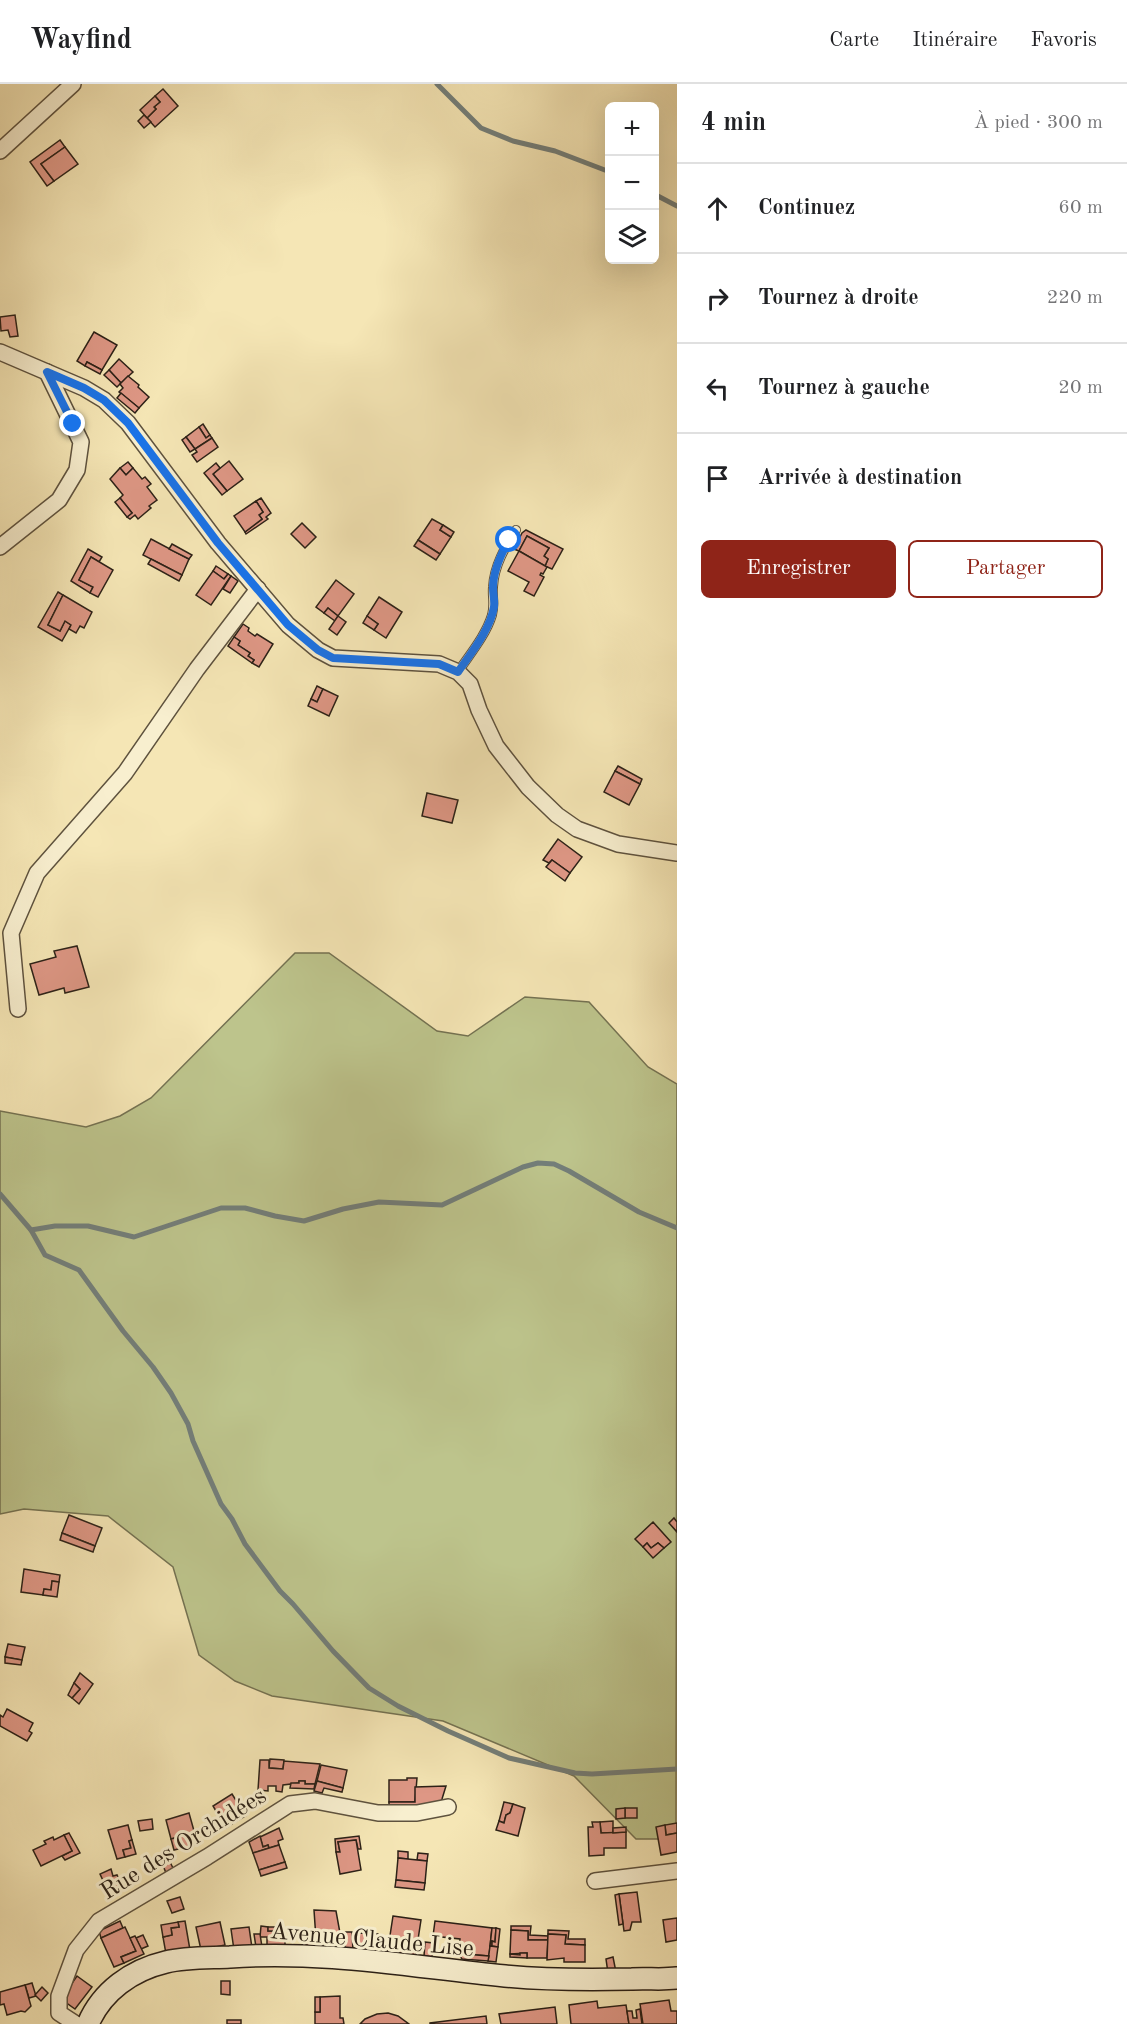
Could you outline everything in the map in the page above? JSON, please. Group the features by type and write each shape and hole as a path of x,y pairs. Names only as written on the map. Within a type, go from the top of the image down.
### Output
{"street":[{"path":"0,151 73,84"},
{"path":"0,352 104,400 128,423 218,543 288,625 318,650 333,658 439,664 458,672 471,684 479,710 496,746 528,787 557,815 578,829 618,844 677,853"},
{"path":"0,547 59,500 77,470 81,442 47,372"},
{"path":"18,1009 11,933 37,873 125,773 196,669 258,589"},
{"name":"Rue des Orchidées","path":"76,2024 59,2013 59,1996 76,1950 99,1921 207,1857 290,1804 315,1802 378,1813 417,1813 448,1807"},
{"path":"595,1881 677,1871"},
{"name":"Avenue Claude Lise","path":"88,2024 94,2010 105,1996 130,1975 166,1962 225,1957 321,1956 506,1976 578,1981 677,1978"}],"lane":[{"path":"458,672 490,619 494,605 493,586 496,571 503,551 516,530"}],"green space":[{"path":"295,953 329,953 437,1031 468,1036 525,997 589,1002 648,1067 677,1084 676,1839 636,1839 574,1776 443,1721 272,1696 235,1681 199,1655 173,1567 108,1516 24,1509 0,1514 0,1111 86,1127 120,1116 151,1098"}],"building":[{"path":"163,89 178,106 155,127 147,118 160,102 155,96"},
{"path":"155,96 160,102 147,118 140,110"},
{"path":"144,115 151,122 144,128 138,121"},
{"path":"60,140 65,147 41,164 54,181 47,186 30,162"},
{"path":"65,147 78,164 54,181 41,164"},
{"path":"15,315 18,336 10,337 8,330 1,331 0,317"},
{"path":"94,332 117,345 102,370 87,362 85,366 77,361"},
{"path":"119,359 133,372 121,383 109,370"},
{"path":"87,362 102,370 100,374 85,366"},
{"path":"109,370 121,383 117,387 104,375"},
{"path":"128,376 149,397 139,408 119,392 123,388 120,384"},
{"path":"121,393 139,408 135,413 117,398"},
{"path":"203,424 210,435 206,438 199,427"},
{"path":"199,427 206,438 210,435 212,438 195,449 186,437"},
{"path":"186,437 195,449 190,452 182,440"},
{"path":"212,438 218,447 197,462 192,455 197,452 195,449"},
{"path":"229,461 243,479 227,491 213,474"},
{"path":"128,462 133,468 126,475 120,468"},
{"path":"216,463 220,468 213,474 227,491 222,495 204,473"},
{"path":"120,468 126,475 133,468 142,479 145,477 151,484 147,487 157,500 138,519 135,515 130,519 127,517 132,513 120,498 123,495 110,479"},
{"path":"120,498 132,513 127,517 115,502"},
{"path":"261,498 271,513 266,517 268,519 246,534 245,532 262,519 259,515 263,512 256,501"},
{"path":"256,501 263,512 259,515 262,519 245,532 234,516"},
{"path":"432,519 443,525 440,530 451,537 440,554 418,540"},
{"path":"302,523 316,537 305,548 291,534"},
{"path":"443,525 454,532 451,537 440,530"},
{"path":"526,530 563,549 552,569 545,566 548,559 544,556 549,548 527,536 519,551 514,549"},
{"path":"527,536 549,548 544,556 548,559 545,566 519,551"},
{"path":"151,539 189,559 182,575 143,555"},
{"path":"418,540 440,554 436,560 414,546"},
{"path":"172,544 192,555 189,559 169,549"},
{"path":"88,549 102,557 99,562 91,557 79,580 93,587 90,593 71,581"},
{"path":"519,551 547,567 540,575 544,577 534,596 524,591 529,582 508,571"},
{"path":"91,557 113,570 98,597 90,593 93,587 79,580"},
{"path":"151,559 182,575 179,581 148,564"},
{"path":"216,566 228,574 224,579 213,571"},
{"path":"213,571 224,579 228,574 231,576 211,605 196,595"},
{"path":"231,576 238,581 230,593 223,589"},
{"path":"336,580 354,594 338,616 328,608 324,613 316,607"},
{"path":"58,592 63,595 48,625 60,631 65,621 71,625 62,641 38,627"},
{"path":"63,595 92,612 84,628 80,626 76,633 69,629 71,625 65,621 60,631 48,625"},
{"path":"379,597 402,612 386,638 374,630 378,624 367,616"},
{"path":"328,608 338,616 335,621 324,613"},
{"path":"338,616 346,622 337,635 329,629"},
{"path":"367,616 378,624 374,630 363,623"},
{"path":"243,624 255,636 257,634 273,644 259,667 252,663 254,660 248,656 250,653 238,645 240,641 234,637"},
{"path":"234,637 240,641 238,645 250,653 248,656 254,660 252,663 228,646"},
{"path":"317,686 323,689 317,702 311,699"},
{"path":"323,689 338,696 329,716 308,706 311,699 317,702"},
{"path":"618,766 642,779 640,784 615,771"},
{"path":"615,771 640,784 629,805 604,792"},
{"path":"427,793 458,800 452,823 422,816"},
{"path":"558,839 582,857 570,873 552,860 549,863 543,860"},
{"path":"552,860 570,873 565,881 546,867"},
{"path":"77,946 89,987 65,993 64,988 39,995 30,964 56,957 54,951"},
{"path":"69,1515 102,1528 95,1546 62,1533"},
{"path":"674,1518 677,1522 677,1532 669,1523"},
{"path":"653,1522 671,1542 664,1548 658,1543 651,1548 647,1543 643,1547 635,1539"},
{"path":"62,1533 95,1546 93,1552 60,1540"},
{"path":"647,1543 651,1548 658,1543 664,1548 653,1558 643,1547"},
{"path":"24,1569 60,1575 59,1582 52,1581 51,1590 44,1589 43,1595 21,1592"},
{"path":"52,1581 59,1582 57,1597 43,1595 44,1589 51,1590"},
{"path":"8,1644 25,1647 22,1660 5,1657"},
{"path":"5,1657 22,1660 21,1665 5,1663"},
{"path":"80,1673 93,1684 79,1704 72,1698 80,1689 74,1683"},
{"path":"74,1683 80,1689 72,1698 68,1695"},
{"path":"7,1709 33,1723 29,1731 32,1733 27,1741 0,1726 0,1715 3,1717"},
{"path":"270,1759 284,1760 283,1769 269,1768"},
{"path":"260,1760 269,1760 269,1768 283,1769 284,1761 320,1764 315,1784 305,1784 305,1781 299,1781 299,1783 283,1785 282,1792 276,1791 276,1786 268,1786 268,1791 258,1790"},
{"path":"321,1765 347,1770 343,1788 317,1781"},
{"path":"407,1778 417,1778 415,1802 389,1802 389,1780 407,1780"},
{"path":"299,1781 305,1781 305,1784 315,1784 314,1789 290,1788 291,1783 299,1783"},
{"path":"317,1781 343,1788 342,1792 324,1788 322,1793 314,1791"},
{"path":"446,1786 438,1806 389,1806 389,1802 415,1802 415,1787"},
{"path":"232,1794 244,1813 226,1828 213,1806"},
{"path":"241,1802 247,1815 235,1822 233,1820 244,1813 237,1804"},
{"path":"504,1802 513,1804 504,1823 499,1821"},
{"path":"513,1804 525,1808 518,1836 496,1830 499,1821 504,1823"},
{"path":"625,1808 637,1808 637,1818 625,1818"},
{"path":"625,1808 625,1818 616,1819 616,1809"},
{"path":"189,1813 196,1838 187,1840 186,1835 171,1839 166,1820"},
{"path":"152,1819 153,1829 140,1831 138,1821"},
{"path":"613,1821 613,1833 601,1833 600,1822"},
{"path":"592,1822 600,1822 601,1833 626,1832 626,1848 604,1848 604,1855 589,1856 588,1827 593,1827"},
{"path":"677,1823 677,1833 666,1835 665,1825"},
{"path":"128,1825 132,1840 129,1841 131,1848 123,1850 125,1857 117,1859 108,1830"},
{"path":"665,1825 666,1835 677,1833 677,1852 661,1855 656,1827"},
{"path":"626,1827 626,1832 613,1833 613,1828"},
{"path":"279,1828 283,1839 278,1841 279,1845 263,1847 260,1837"},
{"path":"69,1833 80,1853 65,1860 62,1856 72,1851 64,1835"},
{"path":"64,1835 72,1851 41,1866 33,1850 46,1844 44,1841 53,1837 54,1840"},
{"path":"186,1835 187,1840 196,1838 198,1844 174,1850 171,1839"},
{"path":"260,1836 263,1847 268,1845 269,1848 253,1853 249,1842"},
{"path":"359,1836 361,1849 358,1849 356,1840 338,1842 340,1852 336,1852 335,1839"},
{"path":"132,1840 136,1854 125,1857 123,1850 131,1848 129,1841"},
{"path":"356,1840 361,1870 340,1874 336,1852 340,1852 338,1842"},
{"path":"279,1845 285,1862 259,1870 253,1853"},
{"path":"398,1851 408,1852 408,1859 398,1858"},
{"path":"418,1853 428,1854 427,1861 417,1860"},
{"path":"398,1858 427,1861 425,1883 396,1880"},
{"path":"169,1860 174,1870 166,1873 162,1863"},
{"path":"285,1862 287,1868 261,1876 259,1870"},
{"path":"111,1869 113,1876 117,1875 123,1888 114,1893 111,1887 107,1889 100,1874"},
{"path":"396,1880 425,1883 424,1890 395,1887"},
{"path":"637,1892 641,1922 632,1922 630,1930 624,1931 619,1894"},
{"path":"619,1894 623,1924 619,1925 615,1895"},
{"path":"180,1897 184,1909 172,1913 167,1901"},
{"path":"314,1910 336,1911 342,1944 333,1944 334,1940 316,1939"},
{"path":"393,1916 421,1920 415,1959 387,1955"},
{"path":"677,1918 677,1940 666,1942 663,1920"},
{"path":"120,1921 123,1928 101,1938 99,1931"},
{"path":"185,1921 190,1950 166,1954 163,1937 172,1935 171,1928 179,1927 178,1922"},
{"path":"435,1921 492,1928 489,1956 464,1954 463,1949 459,1949 460,1939 433,1936"},
{"path":"178,1922 179,1927 171,1928 172,1935 163,1937 161,1925"},
{"path":"220,1922 225,1945 201,1950 196,1927"},
{"path":"261,1926 268,1927 268,1931 285,1931 285,1950 267,1950 267,1937 260,1937"},
{"path":"511,1926 531,1926 530,1935 548,1936 548,1940 528,1940 528,1931 511,1930"},
{"path":"125,1927 136,1951 121,1957 124,1963 114,1967 101,1938"},
{"path":"249,1927 252,1948 234,1950 231,1929"},
{"path":"268,1927 284,1927 285,1931 268,1931"},
{"path":"492,1928 496,1928 495,1942 492,1941 492,1946 490,1946"},
{"path":"496,1928 500,1929 498,1947 492,1946 492,1941 495,1942"},
{"path":"511,1930 528,1931 528,1940 548,1940 547,1958 527,1958 527,1953 510,1954"},
{"path":"548,1930 569,1931 568,1939 585,1939 585,1945 565,1944 566,1935 548,1934"},
{"path":"345,1932 352,1932 353,1951 345,1951"},
{"path":"358,1933 378,1934 377,1952 358,1950"},
{"path":"254,1934 260,1934 262,1947 256,1947"},
{"path":"548,1934 566,1935 565,1944 585,1945 585,1962 564,1962 564,1958 547,1960"},
{"path":"143,1935 148,1946 141,1949 136,1938"},
{"path":"135,1936 144,1954 124,1963 121,1957 136,1951 130,1938"},
{"path":"314,1938 316,1953 307,1953 305,1939"},
{"path":"316,1939 334,1940 333,1944 317,1944"},
{"path":"425,1942 433,1943 432,1957 424,1956"},
{"path":"490,1946 498,1947 496,1962 488,1961"},
{"path":"459,1949 463,1949 464,1954 489,1956 488,1961 462,1959"},
{"path":"520,1953 527,1953 527,1958 510,1957 510,1954 520,1955"},
{"path":"613,1957 616,1972 608,1973 606,1959"},
{"path":"77,1976 92,1987 75,2009 61,1999"},
{"path":"221,1981 230,1981 230,1995 221,1994"},
{"path":"32,1983 36,1996 29,1998 25,1985"},
{"path":"25,1985 31,2006 25,2012 7,2015 4,2004 0,2005 0,1992"},
{"path":"42,1987 48,1993 41,2001 35,1995"},
{"path":"340,1996 340,2018 343,2018 344,2024 315,2024 315,2012 320,2012 320,1997"},
{"path":"315,1997 320,1997 320,2012 315,2012"},
{"path":"669,2000 671,2011 677,2011 677,2024 643,2024 640,2004"},
{"path":"597,2001 598,2008 626,2005 629,2024 571,2024 569,2005"},
{"path":"555,2007 557,2024 501,2024 499,2014"},
{"path":"640,2009 642,2024 629,2024 627,2011 632,2011 633,2018 637,2018 636,2010"},
{"path":"388,2013 398,2016 409,2024 360,2024 377,2014"},
{"path":"486,2016 487,2024 430,2024 430,2023"},
{"path":"227,2020 241,2020 241,2024 227,2024"}],"waterway":[{"path":"437,84 481,128 513,141 555,151 605,170"},
{"path":"659,197 677,206"},
{"path":"31,1230 55,1226 88,1226 134,1237 221,1208 245,1208 304,1221 343,1209 379,1202 442,1205 523,1167 538,1163 554,1164 569,1171 639,1212 677,1228"},
{"path":"0,1194 31,1230 45,1255 79,1270 123,1331 153,1367 188,1424 193,1441 221,1504 245,1544 280,1591 369,1688 398,1706 509,1758 575,1773 677,1769"}],"route":[{"path":"73,424 47,372 84,388 104,400 128,423 218,543 288,625 318,650 333,658 416,661 439,664 458,672 490,619 494,605 493,586 496,571 509,540"}]}
